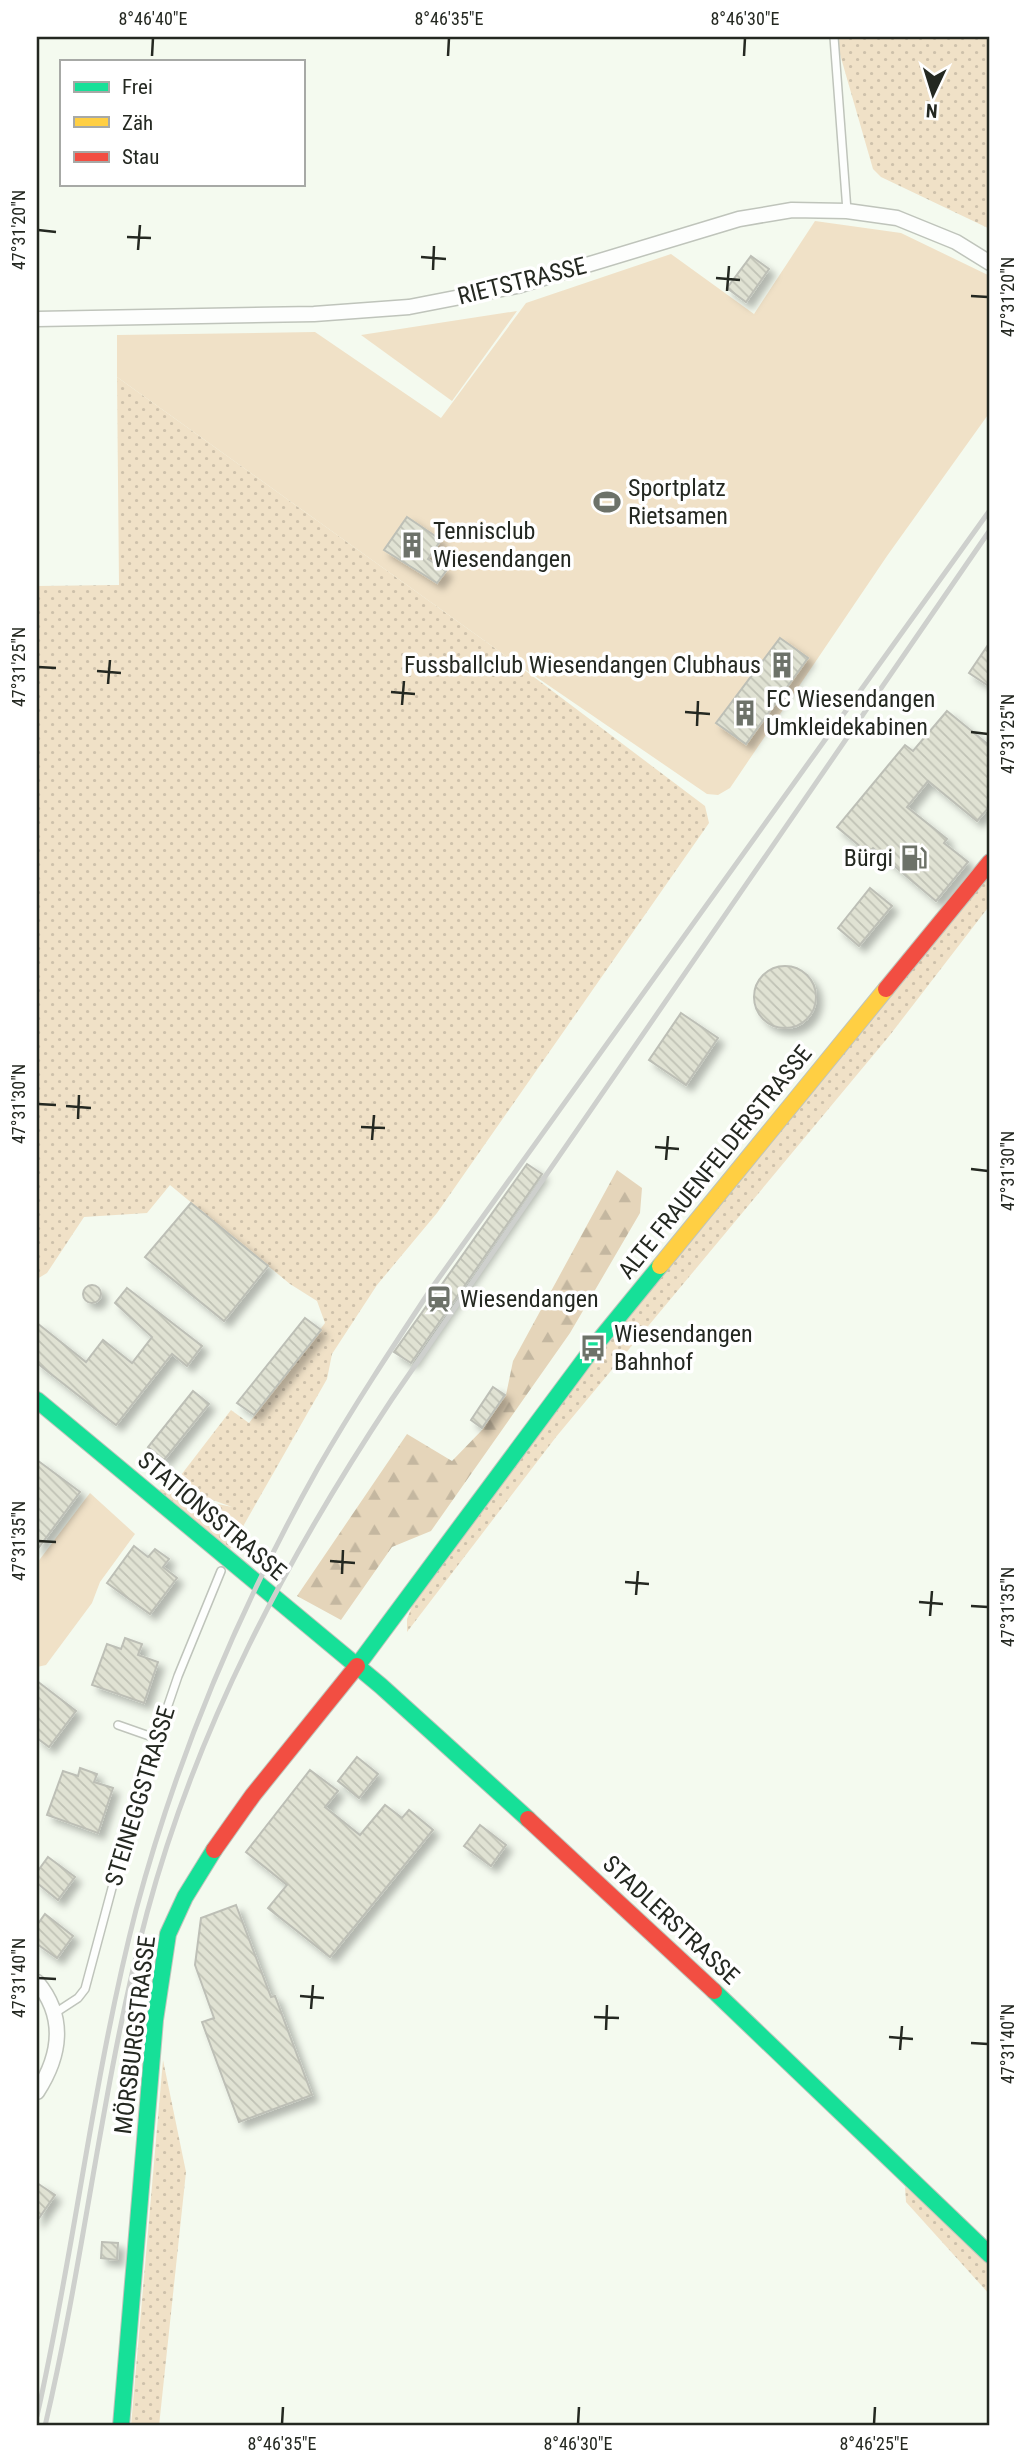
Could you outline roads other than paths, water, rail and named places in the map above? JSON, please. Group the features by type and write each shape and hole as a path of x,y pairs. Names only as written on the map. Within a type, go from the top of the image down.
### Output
{"street":[{"name":"RIETSTRASSE","path":"37,318 314,314 410,307 517,286 739,219 792,210 847,211 897,218 956,242 990,263"},
{"name":"ALTE FRAUENFELDERSTRASSE","path":"358,1666 593,1348 990,862"},
{"name":"STATIONSSTRASSE","path":"37,1400 358,1666"},
{"name":"STADLERSTRASSE","path":"358,1666 649,1928 990,2255"},
{"name":"MÖRSBURGSTRASSE","path":"121,2426 155,2020 168,1934 205,1863 253,1795 358,1666"},
{"path":"37,1982 55,2013 57,2050 50,2071 37,2092"}],"lane":[{"path":"834,37 847,211"},
{"name":"STEINEGGSTRASSE","path":"55,2013 80,1996 85,1989 126,1831 155,1738 221,1571"},
{"path":"118,1725 155,1738"}],"railway":[{"path":"37,2416 108,2036 136,1910 152,1853 191,1740 262,1574 331,1445 431,1289 990,510"},
{"path":"45,2426 105,2105 147,1913 191,1777 248,1646 316,1521 392,1399 990,530"}],"place":[{"name":"Sportplatz Rietsamen","path":"607,502"},
{"name":"Tennisclub Wiesendangen","path":"412,545"},
{"name":"Fussballclub Wiesendangen Clubhaus","path":"782,665"},
{"name":"FC Wiesendangen Umkleidekabinen","path":"745,713"},
{"name":"Bürgi","path":"914,858"},
{"name":"Wiesendangen","path":"439,1299"},
{"name":"Wiesendangen Bahnhof","path":"593,1348"}]}
